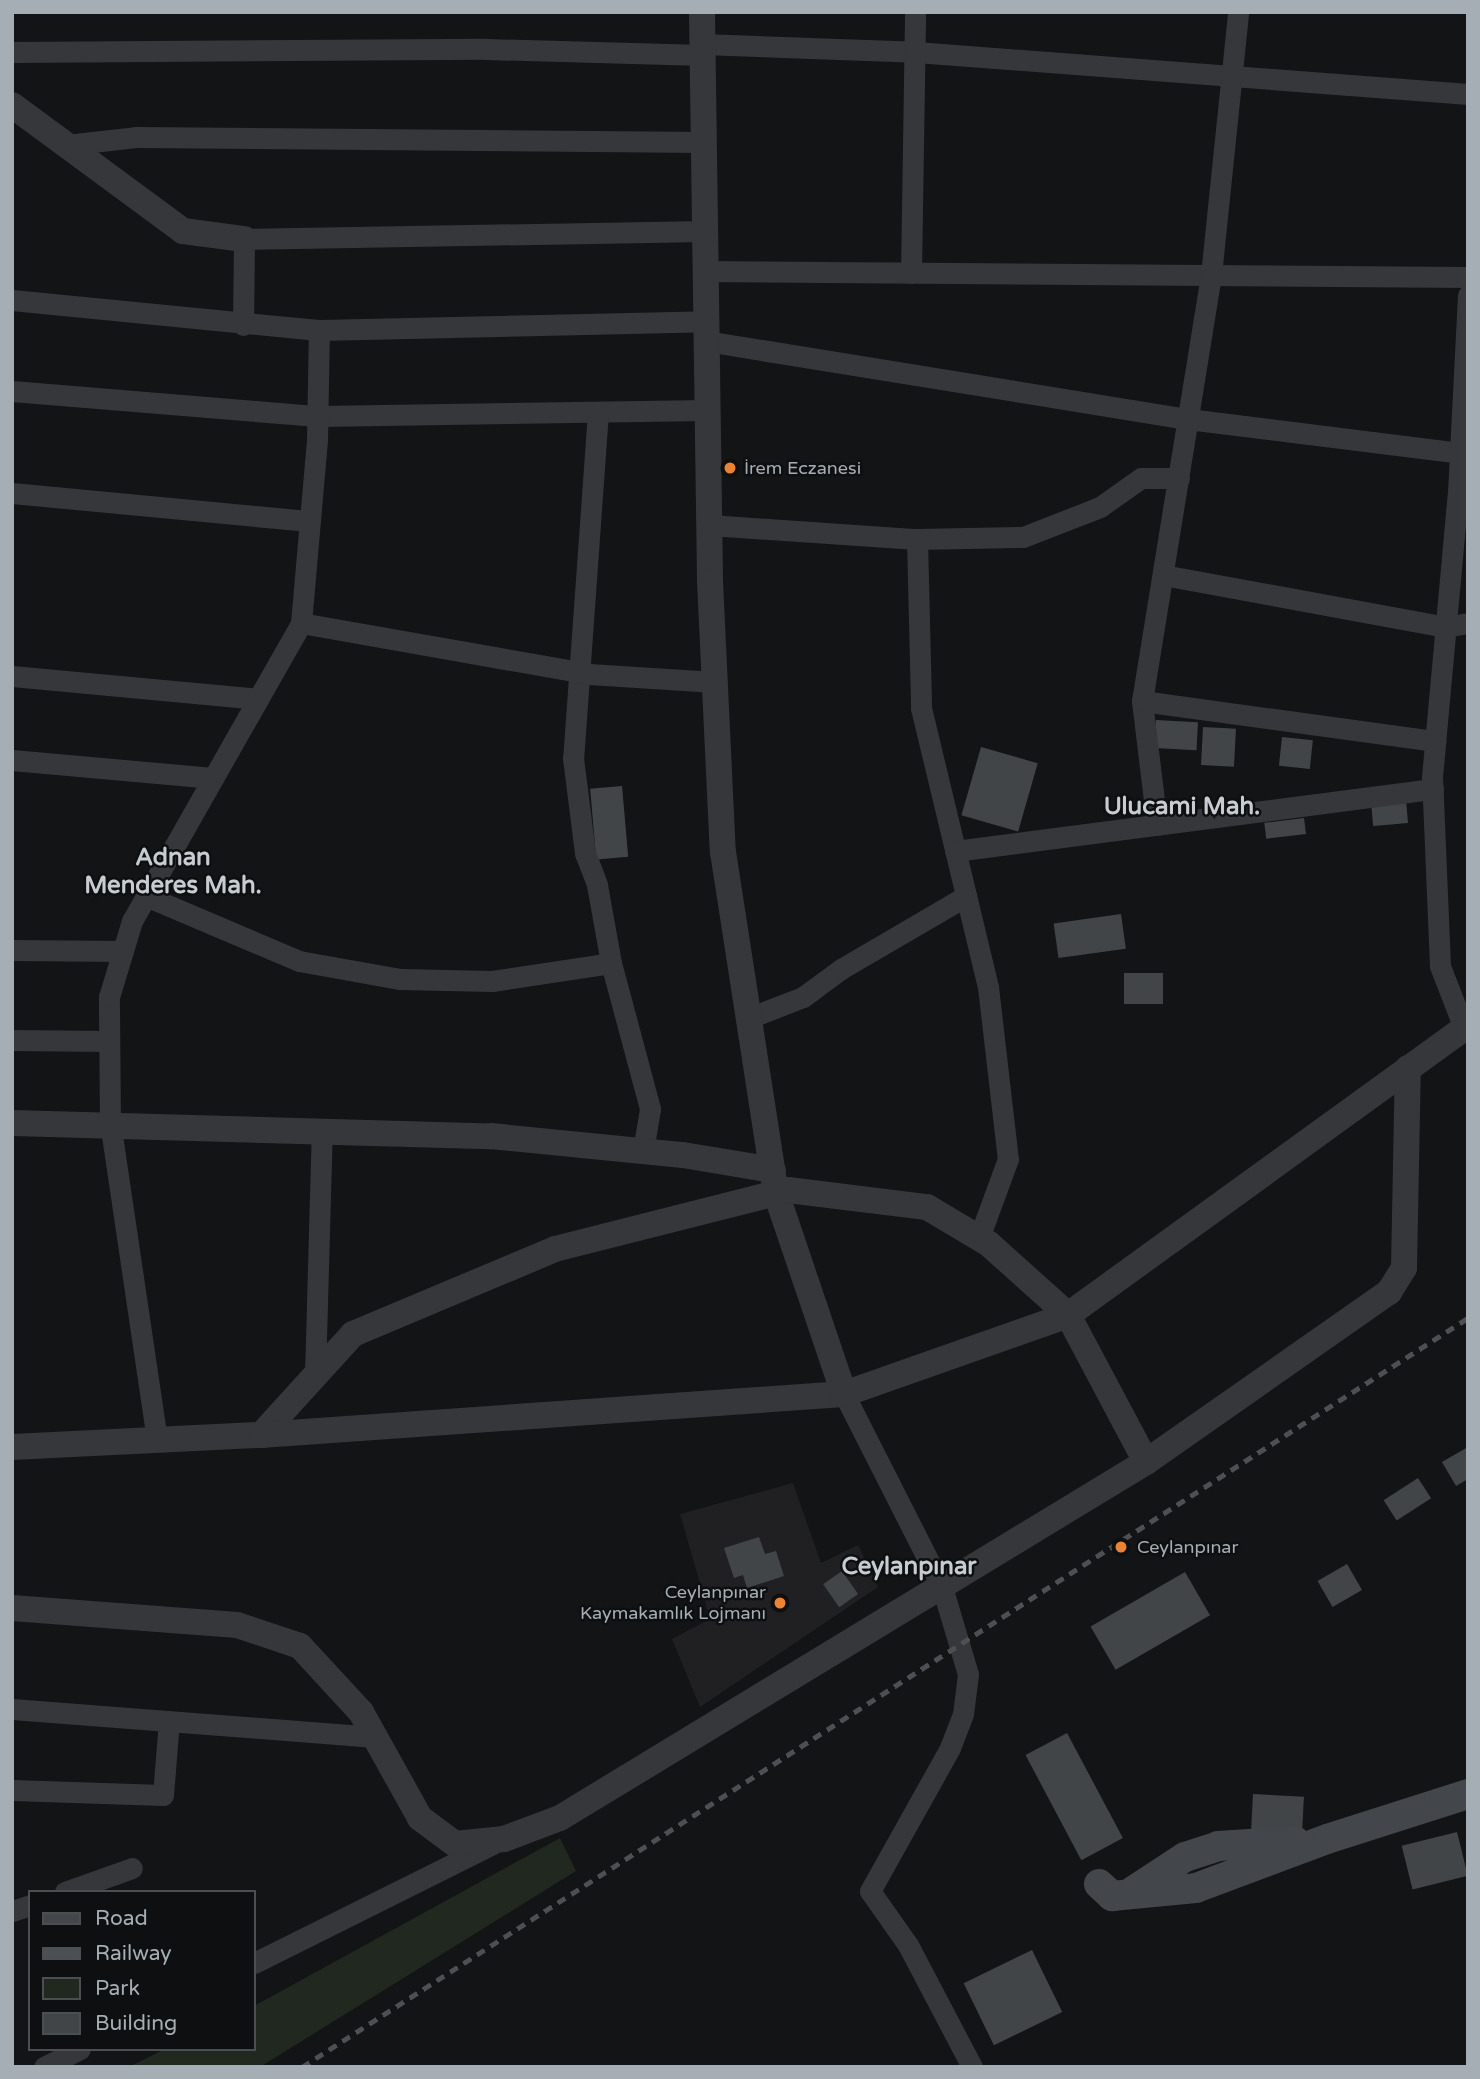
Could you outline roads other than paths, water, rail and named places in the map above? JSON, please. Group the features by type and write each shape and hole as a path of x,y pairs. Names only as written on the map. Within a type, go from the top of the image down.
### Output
{"main road":[{"path":"1099,1884 1111,1896 1196,1888 1326,1839 1468,1794"}],"street":[{"path":"702,12 709,525 723,852 774,1181 844,1394 942,1587 968,1674 963,1714 944,1760 870,1891 908,1945 972,2067"},
{"path":"911,273 915,12"},
{"path":"1157,825 1142,701 1211,275 1238,12"},
{"path":"12,52 486,49 916,52 1468,94"},
{"path":"12,105 183,231 244,239 705,232"},
{"path":"66,145 136,137 704,142"},
{"path":"243,326 244,239"},
{"path":"705,271 1468,277"},
{"path":"12,1447 261,1435 844,1394 1068,1315 1466,1026 1440,966 1433,789 1460,453 1468,295"},
{"path":"12,300 243,326 319,330 706,331 1188,419 1460,453"},
{"path":"157,1440 110,1123 109,996 123,951 146,896 301,623 318,416 319,330"},
{"path":"12,391 318,416 707,410"},
{"path":"598,412 577,672 573,758 585,853 597,885 611,963 650,1109 643,1151"},
{"path":"709,525 917,538 1023,537 1100,507 1141,478 1179,478"},
{"path":"12,493 310,521"},
{"path":"917,538 921,708 988,987 1008,1158 979,1238"},
{"path":"1163,575 1446,627 1468,623"},
{"path":"301,623 577,672 715,682"},
{"path":"12,676 258,699"},
{"path":"1142,701 1435,741"},
{"path":"12,760 213,778"},
{"path":"955,851 1433,789"},
{"path":"146,896 299,961 400,979 492,981 611,963"},
{"path":"749,1018 803,997 841,969 966,897"},
{"path":"12,950 123,951"},
{"path":"12,1040 109,1041"},
{"path":"256,1962 504,1839 560,1818 1146,1462 1389,1292 1404,1269 1408,1068"},
{"path":"12,1123 110,1123 491,1136 643,1151 774,1181 788,1190 927,1208 979,1238 1068,1315 1146,1462"},
{"path":"315,1376 322,1130"},
{"path":"261,1435 353,1334 555,1249 774,1181"},
{"path":"12,1608 237,1625 300,1646 361,1712 420,1818 455,1844 504,1839"},
{"path":"12,1709 375,1737"},
{"path":"12,1790 163,1795 169,1721"},
{"path":"71,1890 132,1868"},
{"path":"44,2067 76,2051"}],"railway":[{"path":"302,2067 1468,1318"}],"place":[{"name":"İrem Eczanesi","path":"730,468"},
{"name":"Ceylanpınar","path":"1121,1547"},
{"name":"Ceylanpınar Kaymakamlık Lojmanı","path":"780,1603"}],"district":[{"name":"Ulucami Mah.","path":"1182,807"},
{"name":"Adnan Menderes Mah.","path":"173,872"},
{"name":"Ceylanpınar","path":"909,1567"}]}
